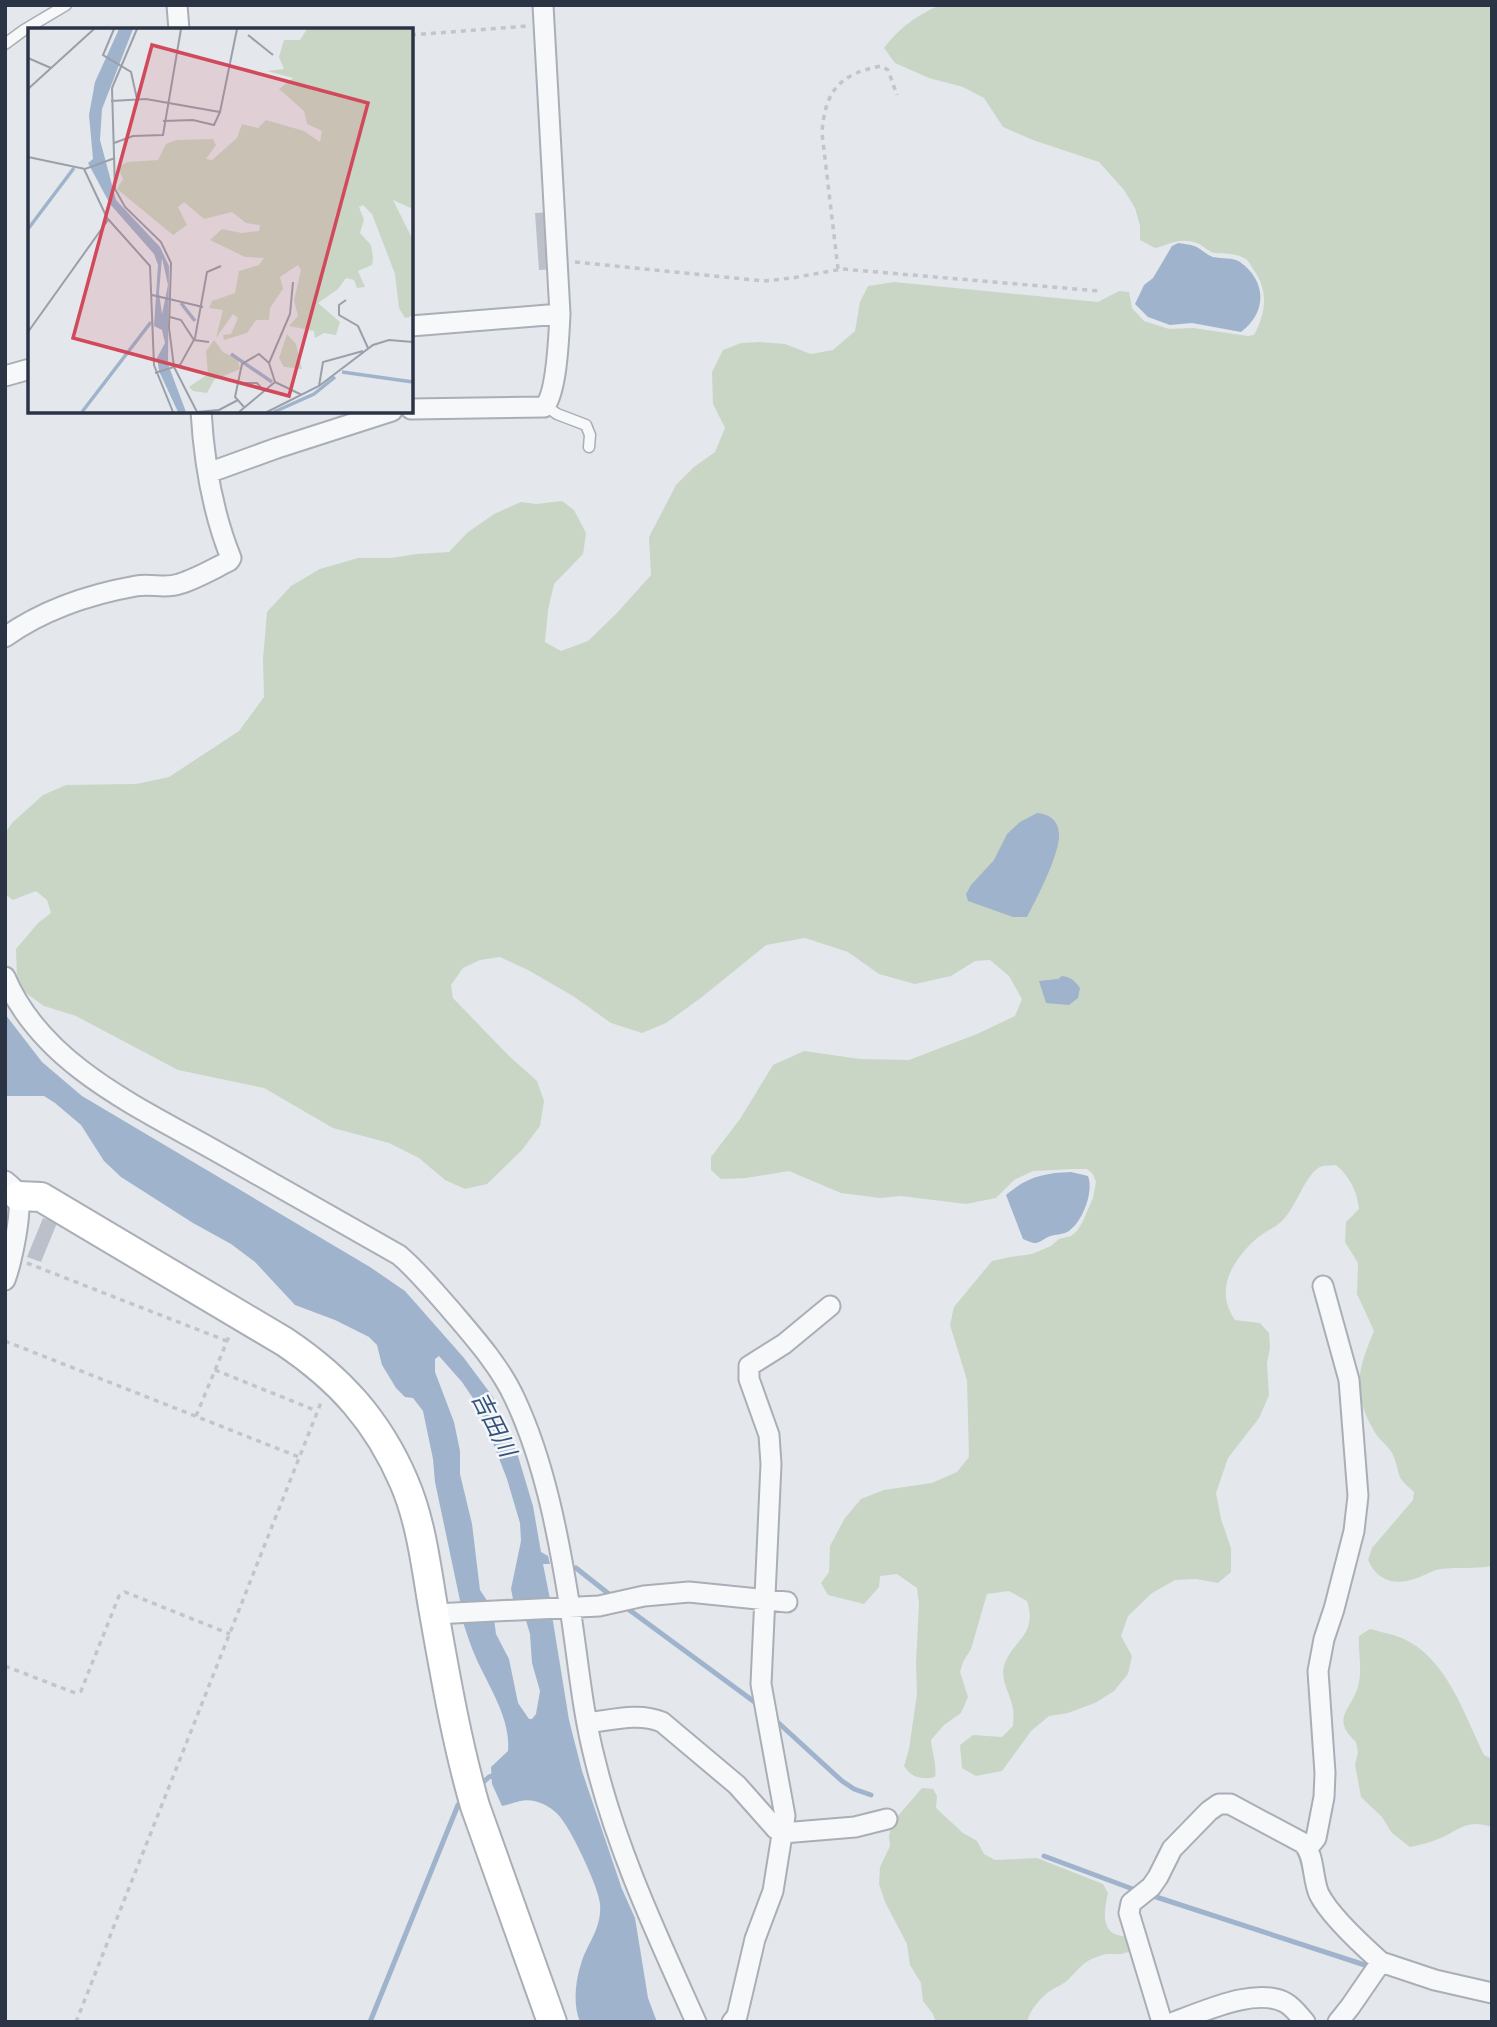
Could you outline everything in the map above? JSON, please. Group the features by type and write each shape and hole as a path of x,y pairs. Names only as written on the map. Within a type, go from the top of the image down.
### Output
{"street":[{"path":"177,5 179,28"},
{"path":"413,409 540,408 550,399 559,347 560,314 544,15"},
{"path":"413,326 560,314"},
{"path":"5,376 28,370"},
{"path":"5,637 38,617 90,597 138,585 163,587 179,584 229,561 219,530 208,473 201,413"},
{"path":"208,473 386,413"},
{"path":"5,977 39,1031 55,1048 112,1091 399,1255 414,1268 488,1357 514,1398 546,1486 564,1606 604,1797 618,1837 696,2022"},
{"path":"5,1280 12,1257 19,1213 12,1189"},
{"path":"12,1189 41,1197 304,1355 336,1382 376,1429 405,1485 441,1613 451,1710 475,1806 552,2022"},
{"path":"1308,1848 1316,1838 1324,1797 1325,1773 1318,1671 1324,1639 1354,1531 1358,1496 1349,1380 1323,1286"},
{"path":"732,2022 737,2016 755,1938 773,1891 785,1816 761,1684 771,1464 769,1435 749,1379 749,1366 784,1344 830,1306"},
{"path":"441,1613 587,1607 644,1596 689,1592 787,1602"},
{"path":"587,1723 642,1716 662,1722 737,1785 776,1829 783,1833 855,1827 887,1819"},
{"path":"1162,2022 1129,1913 1140,1894 1158,1877 1172,1849 1209,1811 1220,1804 1230,1804 1308,1848 1314,1881 1324,1903 1364,1947 1377,1970"},
{"path":"1377,1970 1492,1993"},
{"path":"1338,2022 1377,1970"},
{"path":"1174,2022 1236,2001 1256,1998 1287,2003 1306,2022"}],"lane":[{"path":"5,44 66,5"},
{"path":"546,405 557,414 586,425 590,435 589,447"}],"path":[{"path":"413,35 544,15"},
{"path":"838,270 822,133 827,100 837,86 851,75 881,66 888,70 897,95"},
{"path":"557,260 764,281 838,270 1099,291"},
{"path":"12,1257 227,1341"},
{"path":"196,1416 238,1314"},
{"path":"5,1341 299,1457"},
{"path":"215,1370 318,1411"},
{"path":"76,2022 325,1393 336,1382"},
{"path":"5,1666 75,1693 81,1691 119,1597 125,1592 230,1634"}],"green space":[{"path":"942,5 1492,5 1492,1566 1441,1569 1412,1580 1396,1582 1377,1574 1368,1560 1372,1548 1413,1500 1414,1492 1400,1478 1392,1452 1376,1434 1363,1407 1360,1372 1374,1331 1357,1294 1358,1263 1345,1242 1346,1222 1359,1209 1358,1202 1355,1190 1336,1165 1322,1166 1310,1177 1283,1220 1247,1248 1233,1266 1226,1287 1229,1309 1235,1320 1260,1323 1269,1333 1270,1348 1267,1363 1269,1395 1259,1418 1228,1458 1216,1493 1231,1548 1231,1572 1218,1583 1196,1579 1175,1580 1152,1593 1128,1616 1121,1636 1132,1656 1128,1674 1114,1691 1095,1703 1068,1713 1049,1716 1031,1731 1002,1771 976,1776 962,1768 960,1745 973,1735 1002,1737 1013,1726 1013,1709 1003,1671 1008,1657 1023,1637 1029,1622 1027,1601 1009,1591 987,1594 971,1649 960,1672 968,1697 961,1713 944,1725 931,1740 935,1777 926,1778 914,1776 904,1766 917,1694 917,1588 897,1574 880,1576 879,1587 864,1604 828,1595 821,1583 829,1572 830,1546 845,1518 861,1499 884,1490 932,1483 957,1472 969,1457 967,1380 950,1325 954,1307 992,1261 1032,1254 1077,1231 1093,1198 1096,1182 1087,1169 1033,1171 1014,1180 996,1198 966,1204 901,1196 880,1198 841,1193 789,1171 721,1179 711,1170 711,1157 740,1119 773,1065 804,1051 860,1059 909,1060 1015,1016 1022,999 1009,976 990,960 975,961 951,976 915,984 879,974 848,952 805,938 766,945 666,1023 642,1033 611,1023 573,996 500,957 480,960 463,968 451,985 453,998 537,1081 544,1101 540,1126 522,1150 487,1184 465,1189 445,1180 419,1158 389,1143 333,1128 264,1088 178,1070 76,1016 44,1006 26,993 17,978 16,949 38,923 51,913 47,900 36,891 13,900 5,894 5,833 12,823 43,795 66,785 136,784 169,777 239,731 264,697 263,659 267,612 291,586 320,569 358,558 391,558 449,552 467,533 494,514 521,502 536,504 562,501 574,510 586,533 583,554 554,584 545,642 561,651 588,641 651,575 649,537 676,485 694,467 715,452 725,428 713,404 712,372 723,350 741,343 760,342 785,344 811,354 833,350 855,331 860,302 868,286 894,282 1098,302 1119,291 1129,292 1132,308 1144,321 1169,329 1193,328 1254,335 1263,310 1264,293 1258,277 1246,259 1213,253 1191,241 1155,248 1140,240 1140,226 1135,208 1124,190 1099,162 1003,127 984,98 963,87 929,78 895,63 884,48 889,41 917,17"},
{"path":"1370,1629 1402,1638 1418,1647 1431,1659 1452,1689 1484,1755 1492,1759 1492,1827 1469,1825 1435,1840 1410,1847 1392,1833 1382,1817 1361,1797 1355,1765 1358,1752 1356,1742 1344,1726 1344,1719 1359,1682 1359,1636"},
{"path":"922,1788 933,1789 937,1796 936,1808 963,1833 977,1841 984,1854 995,1860 1037,1858 1103,1884 1108,1893 1105,1914 1108,1927 1118,1935 1127,1936 1134,1947 1126,1953 1104,1955 1085,1963 1067,1981 1043,1997 1027,2022 936,2022 923,2001 921,1983 910,1965 907,1944 885,1902 879,1884 880,1867 890,1846 892,1823"}],"water":[{"path":"1178,243 1197,247 1213,257 1237,260 1255,278 1259,287 1259,307 1256,316 1241,332 1192,323 1170,325 1148,317 1135,304 1144,285 1153,278 1172,246"},
{"path":"1037,813 1049,816 1055,821 1059,841 1047,876 1027,917 1013,917 968,901 966,894 971,885 994,860 1007,834 1020,822"},
{"path":"1068,977 1080,988 1078,998 1069,1005 1046,1003 1039,981"},
{"name":"吉田川","path":"5,1014 42,1062 82,1096 370,1267 405,1291 464,1358 493,1397 518,1456 533,1506 541,1552 548,1556 550,1564 543,1564 551,1604 521,1605 513,1599 511,1589 521,1541 520,1523 507,1479 479,1407 439,1356 435,1359 435,1372 454,1422 460,1451 460,1474 472,1524 480,1590 492,1608 462,1610 423,1411 413,1398 405,1397 396,1388 382,1365 377,1345 369,1337 335,1320 295,1305 255,1262 231,1244 121,1177 104,1161 81,1125 55,1103 44,1096 7,1096"},
{"path":"1071,1172 1088,1176 1089,1182 1090,1190 1079,1220 1067,1232 1039,1242 1023,1239 1006,1195 1036,1177"},
{"path":"551,1609 569,1720 582,1771 622,1889 635,1918 648,1998 657,2022 580,2022 576,2008 576,1986 584,1956 599,1921 599,1896 573,1837 557,1813 546,1805 531,1801 502,1806 492,1784 491,1767 508,1751 506,1727 463,1622 493,1612 496,1634 509,1659 518,1703 529,1719 532,1719 536,1714 540,1691 523,1610"}],"building":[{"path":"553,212 556,269 539,270 535,213"},
{"path":"43,1218 57,1223 41,1262 27,1257"}],"waterway":[{"path":"576,1568 614,1598"},
{"path":"624,1606 760,1706"},
{"path":"772,1717 842,1781 871,1795"},
{"path":"479,1786 489,1777 497,1775"},
{"path":"370,2022 458,1805 464,1800"},
{"path":"1044,1856 1138,1891"},
{"path":"1147,1894 1371,1967"}]}
